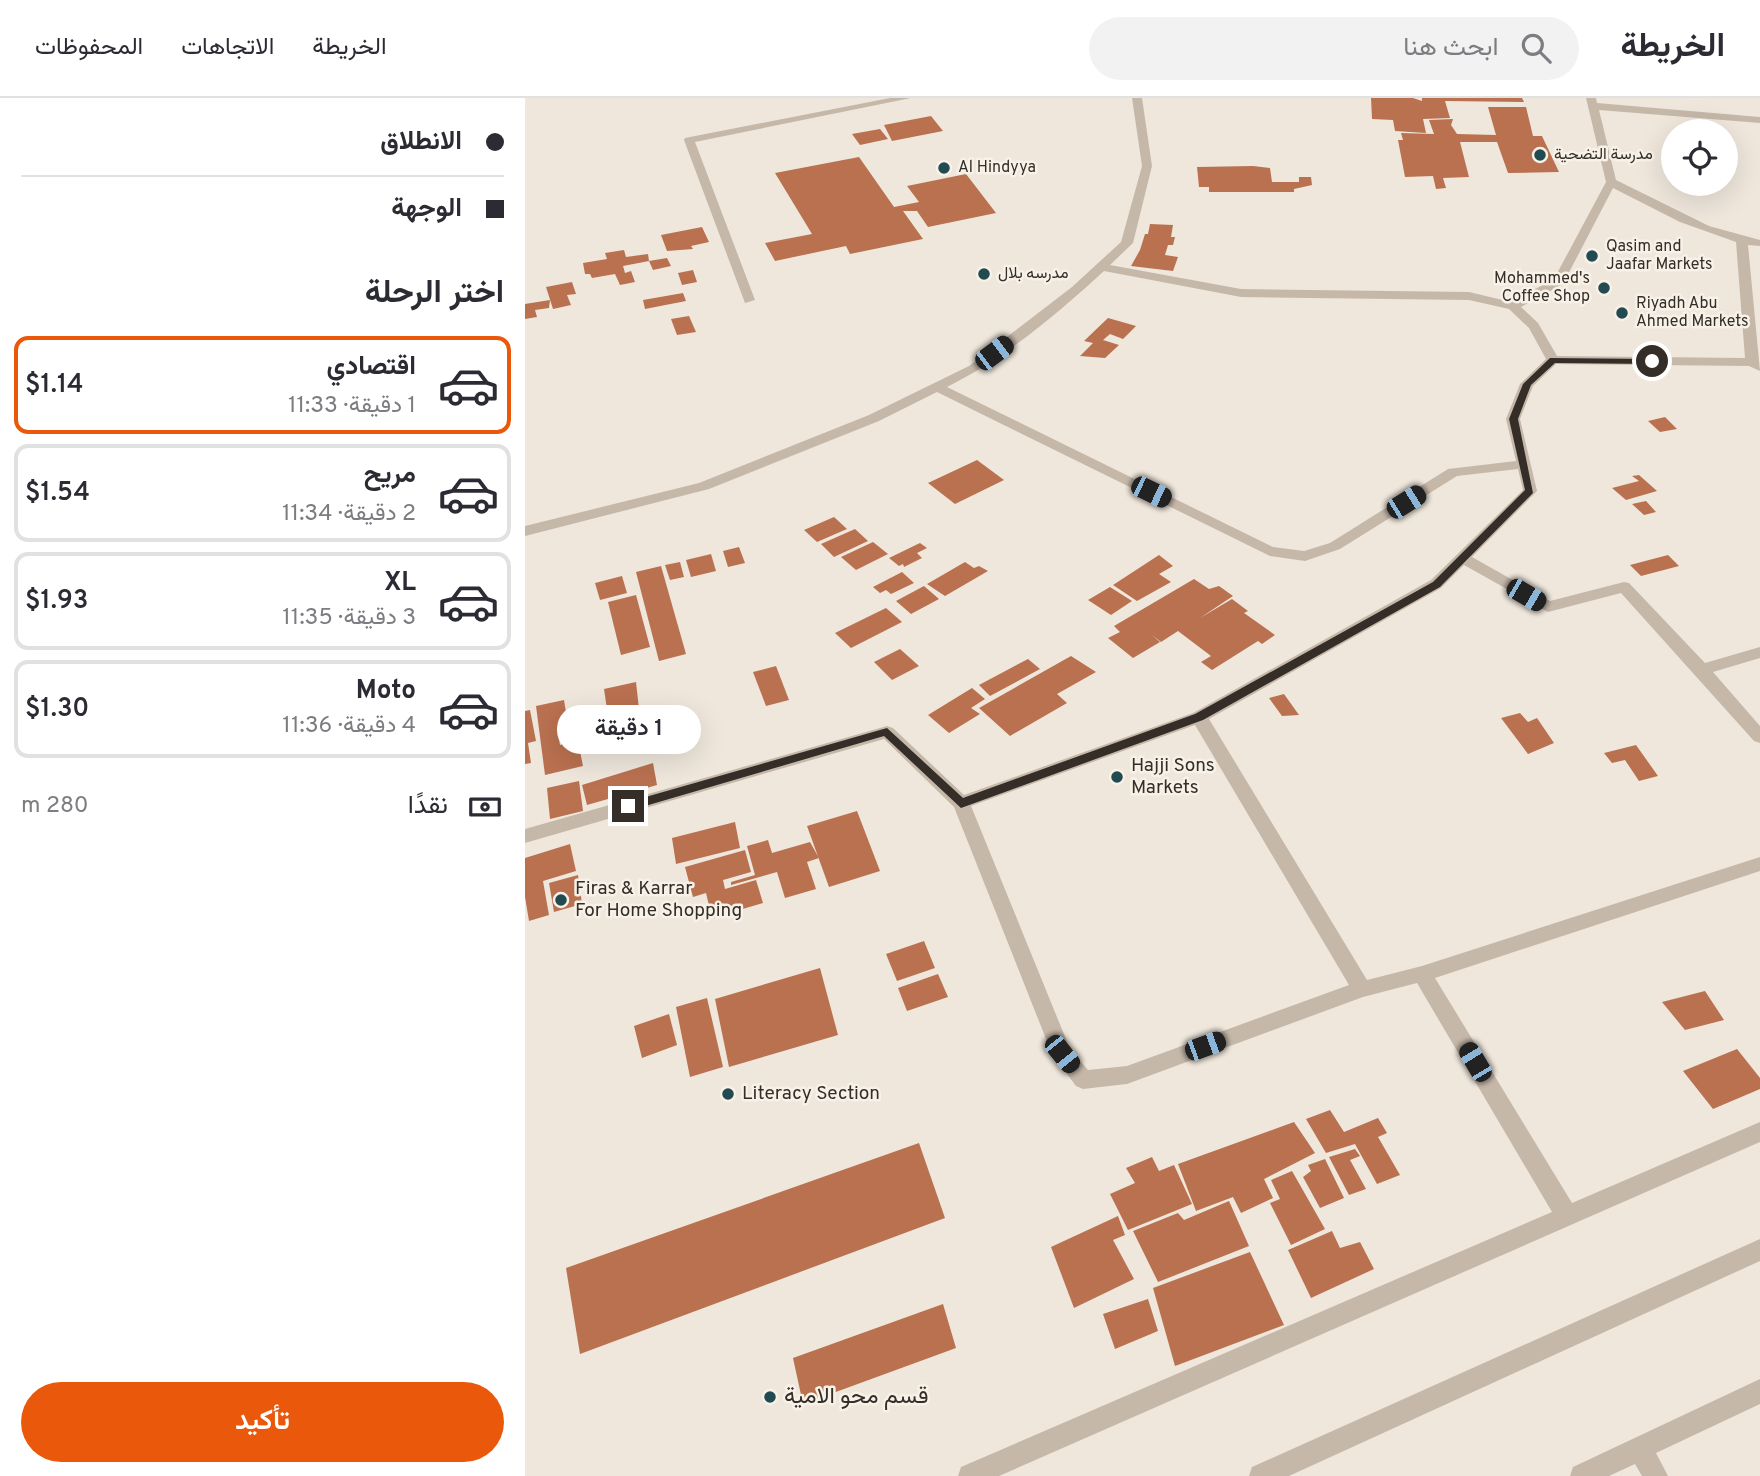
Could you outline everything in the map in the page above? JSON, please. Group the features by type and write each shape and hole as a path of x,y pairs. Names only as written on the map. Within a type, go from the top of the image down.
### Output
{"street":[{"path":"749,300 689,140 906,98"},
{"path":"525,531 704,486 874,418 974,369 1076,290 1127,243 1147,166 1137,98"},
{"path":"1513,306 1559,282 1611,182 1592,102 1760,120"},
{"path":"1611,182 1641,199 1742,242 1760,243"},
{"path":"961,803 1199,717 1436,584 1530,491 1513,419 1527,384 1553,360 1756,365 1742,242"},
{"path":"1101,267 1241,293 1469,296 1513,306 1534,326 1553,360"},
{"path":"937,387 1270,551 1305,556 1335,546 1453,472 1523,464"},
{"path":"1462,558 1548,607 1624,587 1760,737"},
{"path":"1702,670 1760,652"},
{"path":"1199,717 1362,989"},
{"path":"525,836 887,732 961,803 1062,1054 1083,1080 1127,1075 1362,989 1422,974 1760,864"},
{"path":"1422,974 1567,1216"},
{"path":"971,1476 1760,1132"},
{"path":"1261,1476 1760,1250"},
{"path":"1582,1476 1760,1391"},
{"path":"1640,1448 1656,1476"}],"building":[{"path":"1371,98 1413,98 1422,101 1422,98 1522,98 1524,102 1445,101 1450,118 1423,119 1426,133 1395,131 1393,120 1372,119"},
{"path":"1488,107 1526,107 1533,136 1542,136 1559,172 1508,173 1497,142 1460,142 1469,177 1443,178 1446,188 1436,189 1433,176 1405,177 1398,140 1403,140 1401,133 1434,134 1429,120 1453,119 1451,125 1457,134 1496,135"},
{"path":"931,116 943,131 892,141 884,125"},
{"path":"880,129 888,139 860,145 852,134"},
{"path":"859,157 894,207 919,202 907,186 966,174 996,213 928,227 917,211 903,211 923,239 850,254 846,246 775,261 765,243 812,234 775,173"},
{"path":"1197,167 1270,168 1272,182 1299,182 1299,177 1311,177 1312,185 1294,189 1294,192 1209,192 1209,187 1199,187"},
{"path":"1150,224 1173,225 1173,245 1168,245 1165,255 1178,257 1173,271 1131,266 1145,234 1148,234"},
{"path":"702,227 709,242 691,246 693,249 667,251 661,235"},
{"path":"624,250 626,257 648,254 649,261 623,266 625,273 631,271 635,282 620,285 615,274 592,278 590,274 585,274 583,263 607,259 605,253"},
{"path":"667,258 671,266 653,270 649,261"},
{"path":"693,270 697,282 682,285 678,273"},
{"path":"572,282 576,294 567,295 571,305 553,309 546,287"},
{"path":"683,293 686,301 645,309 643,300"},
{"path":"550,300 549,308 535,310 537,317 525,319 525,304"},
{"path":"689,316 696,332 677,335 671,319"},
{"path":"1108,318 1136,326 1123,339 1110,334 1103,340 1119,345 1105,358 1080,356 1093,343 1084,341"},
{"path":"1665,417 1677,429 1660,432 1648,421"},
{"path":"977,460 1004,480 955,504 928,483"},
{"path":"1639,475 1657,491 1626,500 1612,488 1639,481 1632,476"},
{"path":"1646,501 1656,512 1644,515 1632,504"},
{"path":"834,517 847,529 817,542 804,530"},
{"path":"855,529 868,541 834,557 821,544"},
{"path":"873,542 888,554 856,570 841,557"},
{"path":"920,543 927,548 917,553 922,558 904,567 889,558"},
{"path":"739,547 745,563 728,567 723,551"},
{"path":"711,554 716,571 691,577 686,560"},
{"path":"1159,555 1173,566 1159,574 1171,582 1137,601 1113,585"},
{"path":"1668,555 1679,566 1641,576 1630,565"},
{"path":"680,562 684,577 670,580 665,565"},
{"path":"965,562 974,568 979,566 988,571 945,596 927,584"},
{"path":"661,566 686,654 659,661 636,572"},
{"path":"902,572 914,583 891,594 886,590 880,593 873,587"},
{"path":"622,576 627,593 600,600 595,583"},
{"path":"1194,579 1209,589 1219,586 1233,596 1200,618 1232,599 1248,611 1244,613 1275,635 1262,644 1258,641 1212,670 1201,662 1211,656 1178,631 1161,642 1152,635 1160,642 1133,658 1108,638 1120,632 1114,626"},
{"path":"924,586 939,599 911,614 896,601"},
{"path":"1110,587 1132,601 1111,615 1088,600"},
{"path":"636,595 650,647 621,655 608,602"},
{"path":"886,608 902,622 851,648 835,633"},
{"path":"900,649 919,666 892,680 874,662"},
{"path":"1071,656 1096,672 1057,694 1067,703 1010,736 979,708"},
{"path":"1028,659 1040,669 990,696 979,685"},
{"path":"776,666 789,700 766,706 753,672"},
{"path":"636,682 639,709 608,716 604,689"},
{"path":"972,688 985,699 971,708 980,714 949,733 928,715"},
{"path":"1284,694 1299,715 1282,716 1269,698"},
{"path":"564,700 568,725 557,727 560,745 570,742 571,748 579,746 583,766 545,775 536,706"},
{"path":"530,710 536,741 528,743 531,763 525,764 525,711"},
{"path":"1520,713 1528,722 1537,718 1554,743 1528,754 1501,718"},
{"path":"1636,745 1658,776 1639,781 1625,760 1612,763 1604,753"},
{"path":"653,763 657,785 587,805 582,785"},
{"path":"579,781 583,811 550,819 547,788"},
{"path":"857,811 880,871 829,887 807,826"},
{"path":"735,822 740,848 676,864 672,838"},
{"path":"768,840 772,853 810,842 819,858 807,862 816,889 785,898 777,872 731,885 731,882 755,875 747,846"},
{"path":"570,844 576,871 543,881 549,915 529,921 525,897 525,858"},
{"path":"745,850 751,872 723,880 725,889 756,880 763,903 712,918 706,893 693,897 685,867"},
{"path":"578,875 582,904 554,912 549,883"},
{"path":"924,941 935,968 897,981 886,954"},
{"path":"820,968 838,1035 729,1067 715,999"},
{"path":"938,974 948,997 907,1011 898,988"},
{"path":"1705,991 1724,1020 1685,1030 1662,1002"},
{"path":"707,998 723,1067 690,1077 676,1007"},
{"path":"669,1014 677,1045 642,1058 634,1026"},
{"path":"1737,1049 1760,1078 1760,1089 1713,1109 1683,1071"},
{"path":"1330,1110 1344,1132 1378,1118 1387,1133 1378,1137 1400,1175 1377,1184 1355,1144 1326,1153 1306,1119"},
{"path":"1294,1122 1315,1153 1264,1179 1273,1198 1241,1213 1233,1197 1196,1211 1178,1164"},
{"path":"919,1143 945,1218 580,1354 566,1268"},
{"path":"1355,1149 1360,1156 1350,1160 1366,1189 1349,1195 1329,1157"},
{"path":"1152,1157 1159,1171 1174,1165 1192,1204 1128,1230 1110,1194 1135,1183 1126,1168"},
{"path":"1325,1159 1344,1198 1320,1208 1303,1177 1311,1171 1308,1165"},
{"path":"1292,1171 1325,1229 1291,1245 1270,1203 1280,1199 1271,1180"},
{"path":"1229,1201 1249,1246 1158,1282 1133,1231 1178,1213 1184,1220"},
{"path":"1118,1216 1125,1235 1113,1240 1134,1279 1074,1308 1051,1247"},
{"path":"1332,1231 1340,1248 1360,1242 1374,1269 1311,1298 1288,1250"},
{"path":"1250,1252 1284,1325 1175,1366 1153,1288"},
{"path":"1148,1299 1158,1331 1115,1349 1103,1314"},
{"path":"943,1304 956,1348 803,1404 793,1358"}],"place":[{"name":"مدرسة التضحية","path":"1540,155"},
{"name":"Al Hindyya","path":"944,168"},
{"name":"Qasim and Jaafar Markets","path":"1592,256"},
{"name":"مدرسه بلال","path":"984,274"},
{"name":"Mohammed's Coffee Shop","path":"1604,288"},
{"name":"Riyadh Abu Ahmed Markets","path":"1622,313"},
{"name":"Hajji Sons Markets","path":"1117,777"},
{"name":"Firas & Karrar For Home Shopping","path":"561,900"},
{"name":"Literacy Section","path":"728,1094"},
{"name":"قسم محو الامية","path":"770,1397"}],"route":[{"path":"628,806 887,732 961,803 1199,717 1436,584 1530,491 1513,419 1527,384 1553,360 1652,361"}]}
